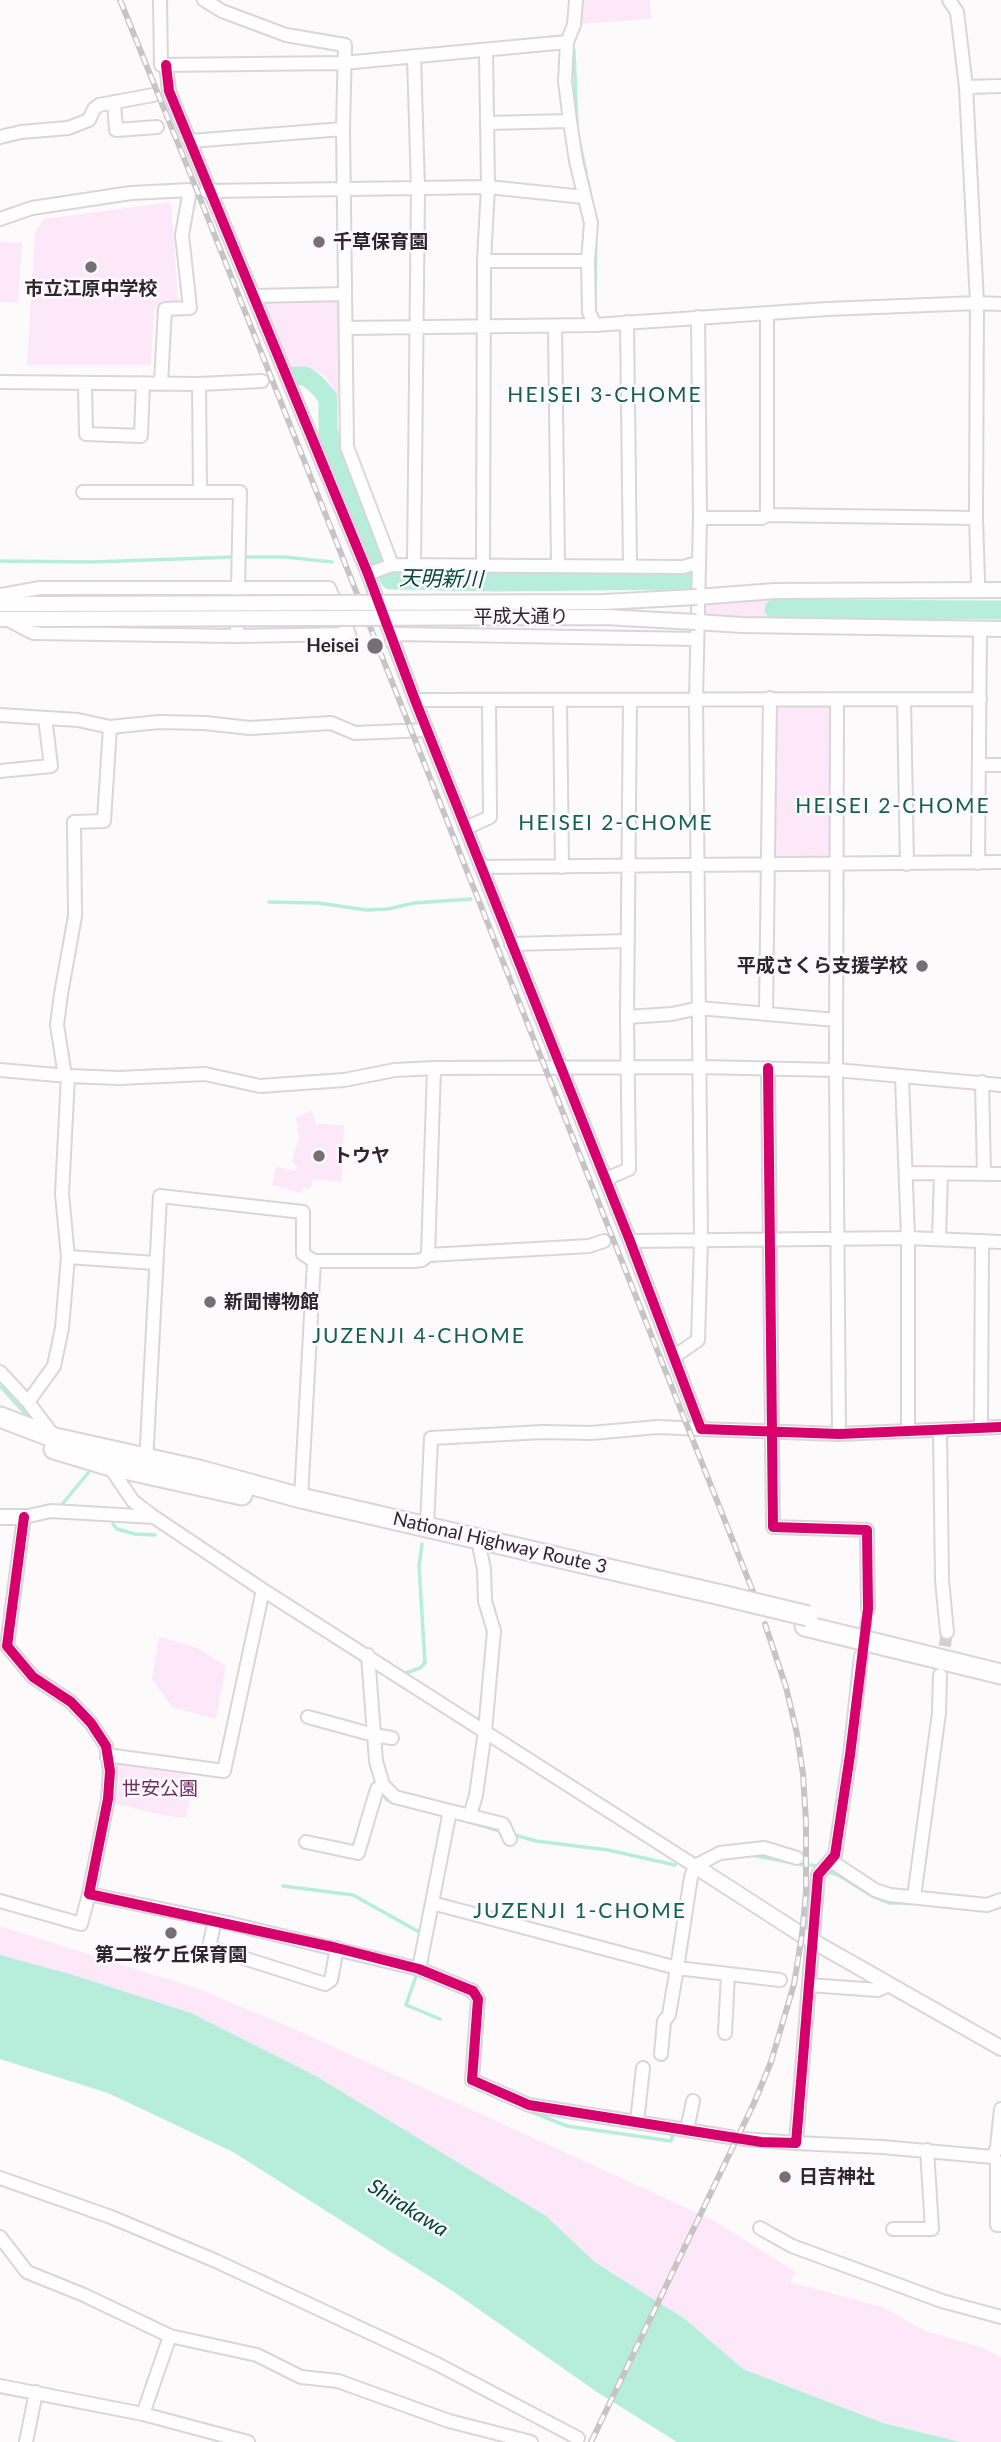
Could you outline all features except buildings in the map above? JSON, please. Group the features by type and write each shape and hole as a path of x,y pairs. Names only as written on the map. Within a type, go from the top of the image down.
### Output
{"highway":[{"name":"National Highway Route 3","path":"0,1417 107,1458"},
{"name":"National Highway Route 3","path":"0,1430 480,1550 806,1621 1001,1674"},
{"name":"National Highway Route 3","path":"145,1467 199,1470 301,1498 427,1526 721,1602"},
{"name":"National Highway Route 3","path":"806,1621 860,1628 1001,1665"}],"street":[{"path":"160,0 161,65 343,63 566,41"},
{"path":"204,0 222,11 286,35 345,45 343,129 347,447 392,565"},
{"path":"576,0 574,25 566,41 565,81 584,197 591,222 588,261 589,312 595,325"},
{"path":"949,0 957,12 965,87 977,303 976,591"},
{"path":"483,565 484,261 488,187 486,51"},
{"path":"414,56 418,189 414,565"},
{"path":"166,65 169,91 208,191 255,296 368,574 392,642 606,1179 701,1429"},
{"path":"965,87 1001,86"},
{"path":"0,137 21,132 68,128 89,120 99,105 153,95"},
{"path":"114,102 116,130 157,127"},
{"path":"487,122 570,121"},
{"path":"190,141 343,129"},
{"path":"208,191 488,187 584,197"},
{"path":"0,219 32,208 131,193 190,190 182,235 190,309 164,309 160,383"},
{"path":"484,261 588,261"},
{"path":"255,296 345,294"},
{"path":"346,328 555,327 767,313 1001,304"},
{"path":"767,313 767,515"},
{"path":"674,1356 698,1340 701,1241 696,700 696,597 700,518 698,317"},
{"path":"627,323 630,566"},
{"path":"555,327 558,565"},
{"path":"0,382 199,384 262,381"},
{"path":"85,384 86,435 141,436 143,383"},
{"path":"199,384 200,492"},
{"path":"83,492 240,492 237,636"},
{"path":"700,518 762,518 767,515 976,518"},
{"path":"368,574 392,565 683,567 697,563"},
{"path":"0,595 40,588 329,588 349,634 237,636 33,633 3,619"},
{"name":"平成大通り","path":"41,612 604,602 796,591 1001,590"},
{"path":"0,604 41,612"},
{"path":"3,619 41,612"},
{"name":"平成大通り","path":"41,612 605,617 742,625 1001,629"},
{"path":"978,863 980,629"},
{"path":"392,642 397,634 696,639"},
{"path":"766,1013 770,698"},
{"path":"415,700 980,699"},
{"path":"837,700 839,1434"},
{"path":"904,700 907,864"},
{"path":"466,828 490,817 489,701"},
{"path":"560,701 562,867"},
{"path":"606,1179 629,1169 627,1017 630,701"},
{"path":"0,715 78,720 110,727 159,722 250,728 331,723 355,733 427,730"},
{"path":"0,771 51,766 45,718"},
{"path":"28,1402 54,1366 62,1328 68,1257 62,1194 66,1076 57,1025 75,916 74,822 104,821 110,727"},
{"path":"979,765 1001,765"},
{"path":"481,867 1001,862"},
{"path":"511,944 628,941"},
{"path":"627,1017 672,1014 699,1007 836,1020"},
{"path":"0,1070 119,1078 205,1074 260,1086 344,1080 395,1070 434,1068 700,1067 836,1070 1001,1084"},
{"path":"428,1255 434,1068"},
{"path":"768,1068 773,1527 867,1530 868,1609"},
{"path":"902,1077 908,1238 908,1431"},
{"path":"982,1082 984,1174"},
{"path":"906,1173 1001,1174"},
{"path":"939,1239 941,1174"},
{"path":"145,1467 160,1196 303,1212 303,1254 314,1261 413,1261 422,1260 428,1255 575,1247 604,1241"},
{"path":"630,1241 837,1241 908,1238 1001,1242"},
{"path":"981,1428 982,1241"},
{"path":"68,1257 155,1263"},
{"path":"301,1498 314,1261"},
{"path":"0,1373 28,1402 55,1438"},
{"path":"427,1526 431,1438 543,1432 591,1433 658,1427 839,1434 1001,1427"},
{"path":"940,1431 942,1580 947,1632"},
{"path":"107,1458 133,1501 263,1590 813,1941 1001,2048"},
{"path":"0,1517 24,1517 51,1511 154,1517"},
{"path":"0,1901 81,1924 89,1895 110,1771 105,1743 79,1710 33,1677 7,1646 24,1517"},
{"path":"470,1816 476,1795 485,1731 494,1631 485,1601 484,1569 480,1550"},
{"path":"107,1757 224,1771 263,1590"},
{"path":"368,1655 376,1761 383,1785 395,1797 503,1824 510,1839"},
{"path":"796,2143 813,1941 824,1868 835,1854 845,1794 861,1656"},
{"path":"914,1896 939,1713 940,1675"},
{"path":"308,1717 392,1738"},
{"path":"306,1842 358,1853 377,1789 383,1785"},
{"path":"419,1969 449,1816 446,1810"},
{"path":"661,2054 664,2021 669,2014 695,1866 720,1853 764,1848 797,1858"},
{"path":"824,1868 834,1863 875,1889 890,1895 987,1905 1001,1900"},
{"path":"89,1895 337,1948 419,1969 473,1991 478,1999 472,2080 528,2105 737,2138 993,2157 997,2161 997,2225 1001,2225"},
{"path":"432,1903 677,1968 780,1979"},
{"path":"215,1920 209,1947 325,1984 331,1980 337,1948"},
{"path":"725,2034 732,2013 728,1973"},
{"path":"809,1985 878,1990 889,1984"},
{"path":"636,2122 643,2068"},
{"path":"687,2130 692,2101"},
{"path":"993,2157 997,2147 1001,2109"},
{"path":"892,2229 932,2229 927,2150"},
{"path":"0,2178 111,2217 216,2262 437,2364 578,2438"},
{"path":"760,2228 792,2246 942,2301 1001,2317"},
{"path":"0,2238 27,2272 170,2336 257,2355 301,2376 338,2381 449,2421 524,2441"},
{"path":"143,2414 170,2336"},
{"path":"0,2385 143,2414 248,2442"},
{"path":"26,2442 36,2392"}],"green space":[{"path":"580,0 650,0 651,19 579,24"},
{"name":"市立江原中学校","path":"171,202 178,301 162,301 154,309 151,365 27,365 35,232 44,219"},
{"path":"0,242 22,243 18,303 0,302"},
{"path":"263,298 341,298 341,402 325,376 307,368 290,367 261,302"},
{"path":"775,598 774,620 709,617 704,611 707,603"},
{"path":"777,703 829,703 832,707 832,854 828,857 776,856 773,853 772,708"},
{"name":"トウヤ","path":"312,1111 316,1124 344,1125 342,1182 313,1179 310,1189 303,1188 301,1193 272,1185 276,1167 296,1171 297,1166 292,1162 299,1139 296,1117"},
{"path":"159,1637 198,1648 226,1666 216,1719 172,1707 152,1679"},
{"name":"世安公園","path":"117,1758 167,1766 194,1778 186,1818 107,1802 110,1771"},
{"path":"0,1926 199,1989 299,2031 713,2220 796,2272 790,2282 882,2307 926,2331 983,2348 1001,2357 1001,2442 960,2442 883,2423 743,2369 685,2319 596,2263 546,2216 316,2076 191,2013 0,1957"}],"water":[{"name":"Shirakawa","path":"0,1955 191,2013 316,2076 546,2216 596,2263 685,2319 743,2369 883,2423 960,2442 677,2442 597,2392 451,2290 233,2152 108,2093 0,2059"}],"waterway":[{"path":"574,50 577,129"},
{"path":"579,140 586,173"},
{"path":"588,182 591,197"},
{"path":"595,308 596,222"},
{"name":"天明新川","path":"293,376 305,376 328,398 328,431 354,510 390,580 687,580"},
{"path":"0,561 92,562 234,557"},
{"path":"245,557 285,557 332,562"},
{"name":"天明新川","path":"774,609 1001,610"},
{"path":"269,902 318,903 367,910 471,899"},
{"path":"0,1386 32,1421"},
{"path":"59,1508 88,1473"},
{"path":"113,1524 117,1529 135,1534 155,1535"},
{"path":"406,1673 425,1663 419,1566 422,1544"},
{"path":"363,1668 364,1680"},
{"path":"381,1790 387,1800 392,1801"},
{"path":"470,1822 503,1832"},
{"path":"511,1834 536,1841 608,1850 675,1865"},
{"path":"751,1855 805,1865"},
{"path":"811,1865 820,1867"},
{"path":"826,1871 889,1903 912,1903"},
{"path":"283,1886 353,1895 421,1933"},
{"path":"937,1906 978,1910"},
{"path":"986,1911 1001,1907"},
{"path":"417,1973 406,2005 440,2019"},
{"path":"529,2111 567,2126 671,2141 674,2130"}],"tunnel":[{"path":"862,1647 868,1609"},
{"path":"942,1664 947,1632"}],"railway":[{"path":"120,0 754,1594"},
{"path":"591,2442 754,2103 771,2062 794,1984 806,1892 803,1774 786,1687 765,1624"}],"cycle path":[{"path":"166,65 169,91 368,574 701,1429 839,1434 1001,1427"},
{"path":"24,1517 7,1646 33,1677 71,1702 91,1723 106,1746 110,1771 108,1799 89,1894 337,1948 419,1969 473,1991 478,1999 472,2080 529,2105 761,2142 796,2143 818,1875 835,1855 868,1609 867,1530 773,1527 768,1068"}],"place":[{"name":"千草保育園","path":"319,242"},
{"name":"市立江原中学校","path":"91,267"},
{"name":"Heisei","path":"375,646"},
{"name":"平成さくら支援学校","path":"922,966"},
{"name":"トウヤ","path":"319,1156"},
{"name":"新聞博物館","path":"210,1302"},
{"name":"第二桜ケ丘保育園","path":"171,1933"},
{"name":"日吉神社","path":"785,2177"}],"district":[{"name":"HEISEI 3-CHOME","path":"605,395"},
{"name":"HEISEI 2-CHOME","path":"893,806"},
{"name":"HEISEI 2-CHOME","path":"616,823"},
{"name":"JUZENJI 4-CHOME","path":"419,1336"},
{"name":"JUZENJI 1-CHOME","path":"580,1911"}]}
